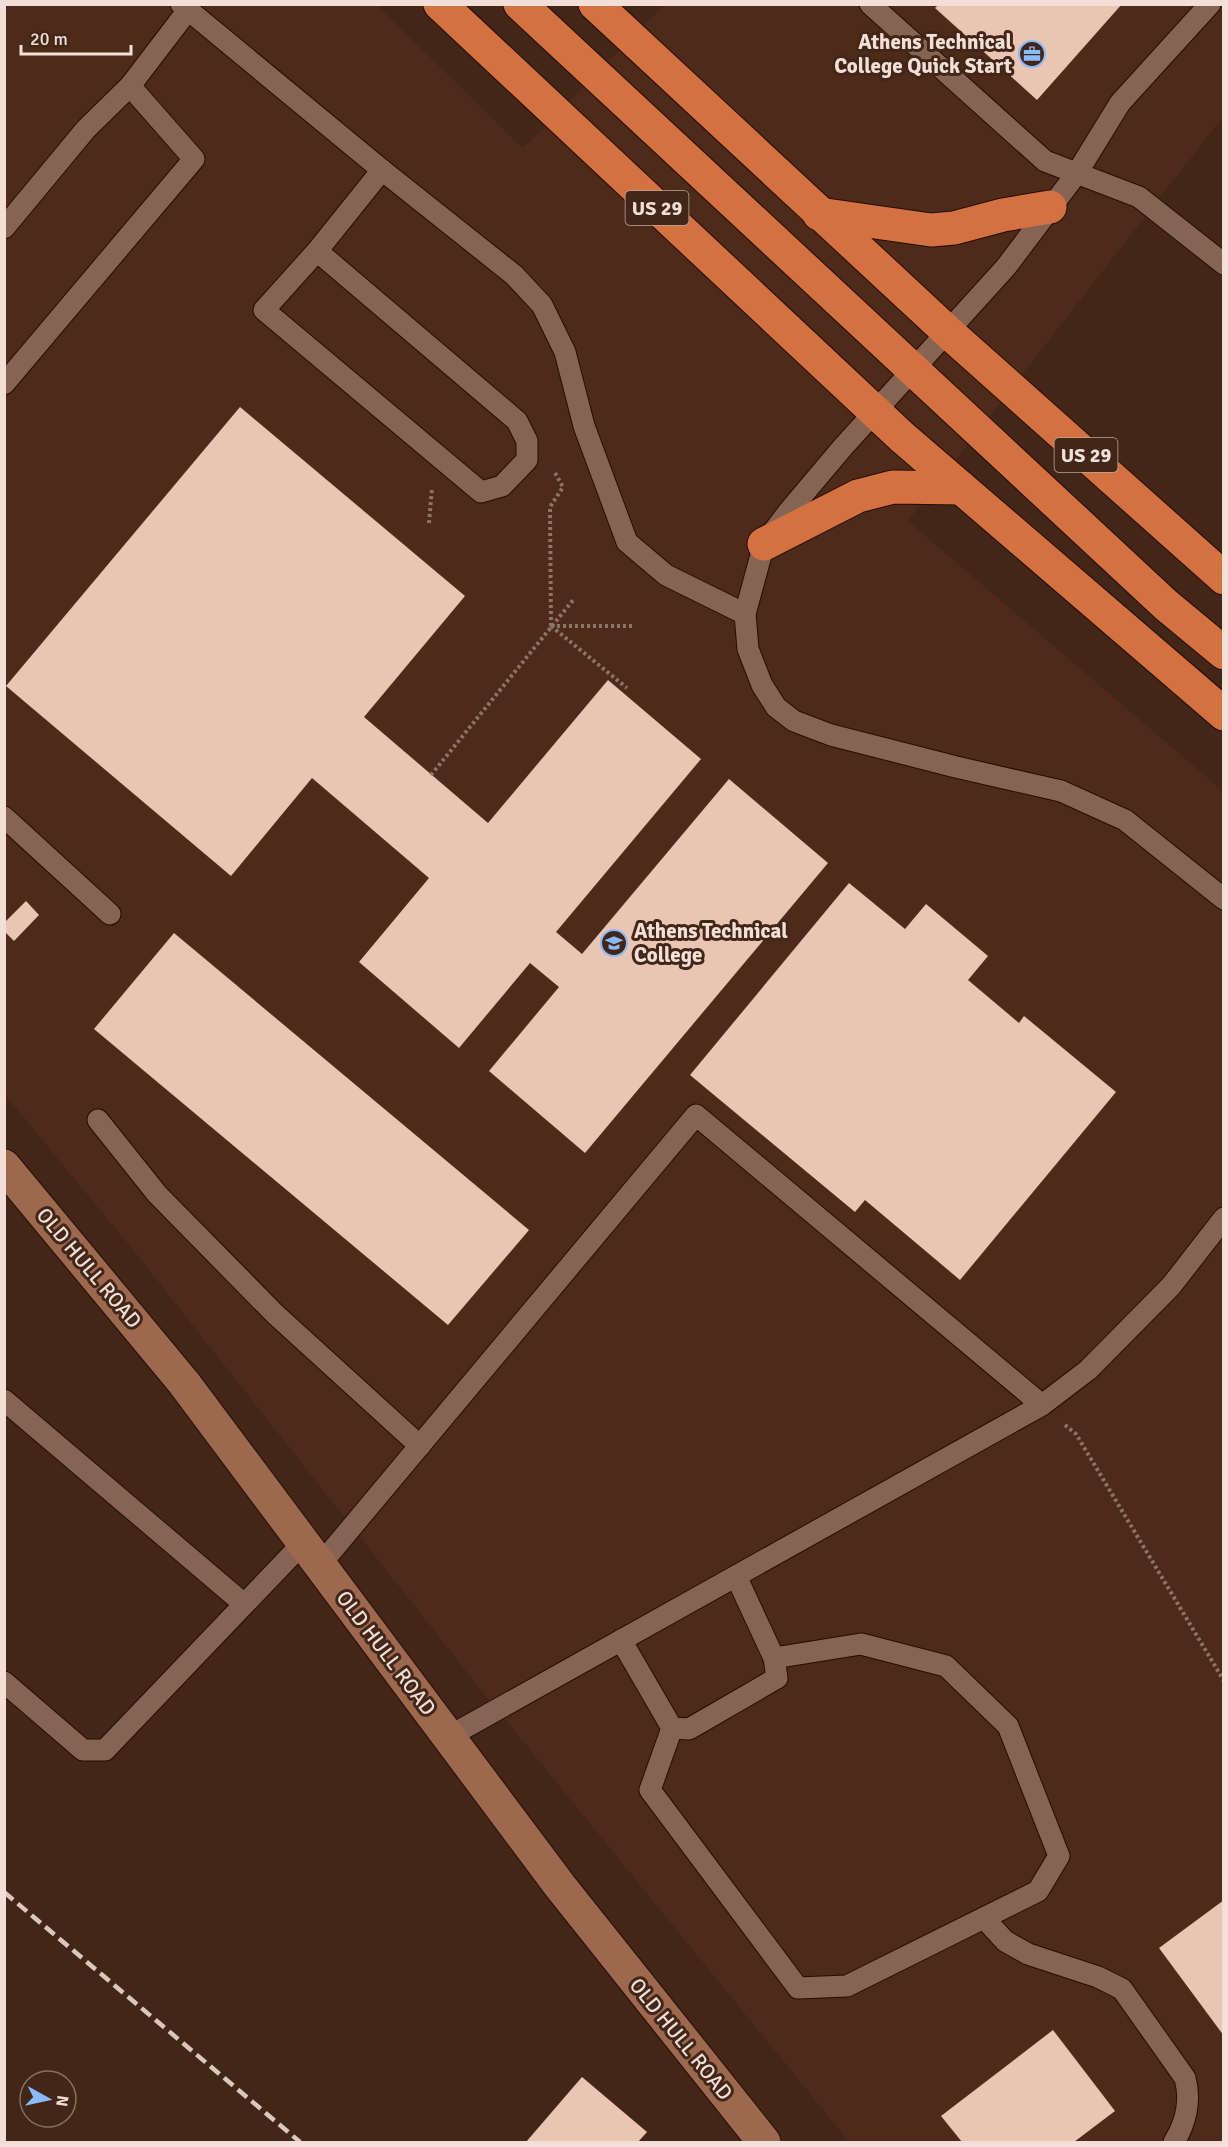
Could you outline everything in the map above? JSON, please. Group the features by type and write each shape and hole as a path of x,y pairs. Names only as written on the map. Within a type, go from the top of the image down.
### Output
{"highway":[{"name":"US 29","path":"440,4 875,411 1224,714"},
{"path":"520,4 1166,605 1224,653"},
{"name":"US 29","path":"595,4 948,332 1224,578"},
{"path":"819,214 931,230 954,228 1003,215 1050,207"},
{"path":"764,544 858,496 893,487 961,488"}],"main road":[{"name":"OLD HULL ROAD","path":"4,1166 184,1383 560,1886 764,2142"}],"lane":[{"path":"870,4 1045,161 1139,197 1224,264"},
{"path":"1210,4 1120,104 1077,173 1006,267 796,502 764,544 745,614 748,650 762,685 776,707 794,721 831,735 1060,791 1125,820 1224,899"},
{"path":"4,228 87,129 130,86 184,7 382,170 514,274 542,305 565,352 584,426 627,542 666,575 745,614"},
{"path":"4,384 194,159 130,86"},
{"path":"317,251 517,421 525,434 528,448 527,460 502,486 481,492 264,310 317,251 382,170"},
{"path":"4,817 110,914"},
{"path":"4,1682 83,1750 105,1750 244,1604 311,1554 420,1446 696,1115 1042,1405"},
{"path":"98,1120 157,1194 275,1314 420,1446"},
{"path":"448,1737 1042,1405 1088,1370 1171,1286 1224,1218"},
{"path":"4,1400 244,1604"},
{"path":"672,1728 689,1728 777,1678 774,1658 736,1576"},
{"path":"621,1640 672,1728 650,1790 798,1988 847,1986 1038,1891 1059,1856 1008,1726 946,1666 861,1644 774,1658"},
{"path":"984,1918 1005,1941 1028,1954 1098,1977 1122,1989 1185,2078 1189,2092 1183,2128 1174,2142"}],"path":[{"path":"551,627 550,507 563,488"},
{"path":"431,775 574,598"},
{"path":"551,627 634,626"},
{"path":"551,627 627,688"},
{"path":"1042,1405 1076,1434 1224,1681"}],"shaded area":[{"name":"Athens Technical College","path":"4,5 377,5 523,148 664,5 1223,5 1223,117 908,521 1223,791 1223,2142 849,2142 473,1680 133,1250 5,1095"}],"building":[{"name":"Athens Technical College Quick Start","path":"939,4 1122,4 1037,100 935,8"},
{"path":"240,407 465,596 364,717 488,823 608,680 701,759 556,932 582,954 729,779 828,863 585,1153 489,1071 559,987 530,963 459,1048 359,962 429,878 312,778 231,876 6,686"},
{"path":"849,883 905,929 926,904 988,956 968,980 1019,1023 1024,1016 1116,1092 960,1280 865,1200 855,1212 690,1075"},
{"path":"26,901 39,915 14,941 4,931 4,923"},
{"path":"174,933 529,1230 448,1325 94,1029"},
{"path":"1224,1900 1224,2036 1159,1948"},
{"path":"1053,2030 1115,2111 1074,2142 962,2142 941,2116"},
{"path":"582,2077 647,2132 638,2142 526,2142"}],"railway":[{"path":"4,1892 300,2142"}],"place":[{"name":"Athens Technical College Quick Start","path":"1032,54"},
{"name":"Athens Technical College","path":"614,943"}]}
